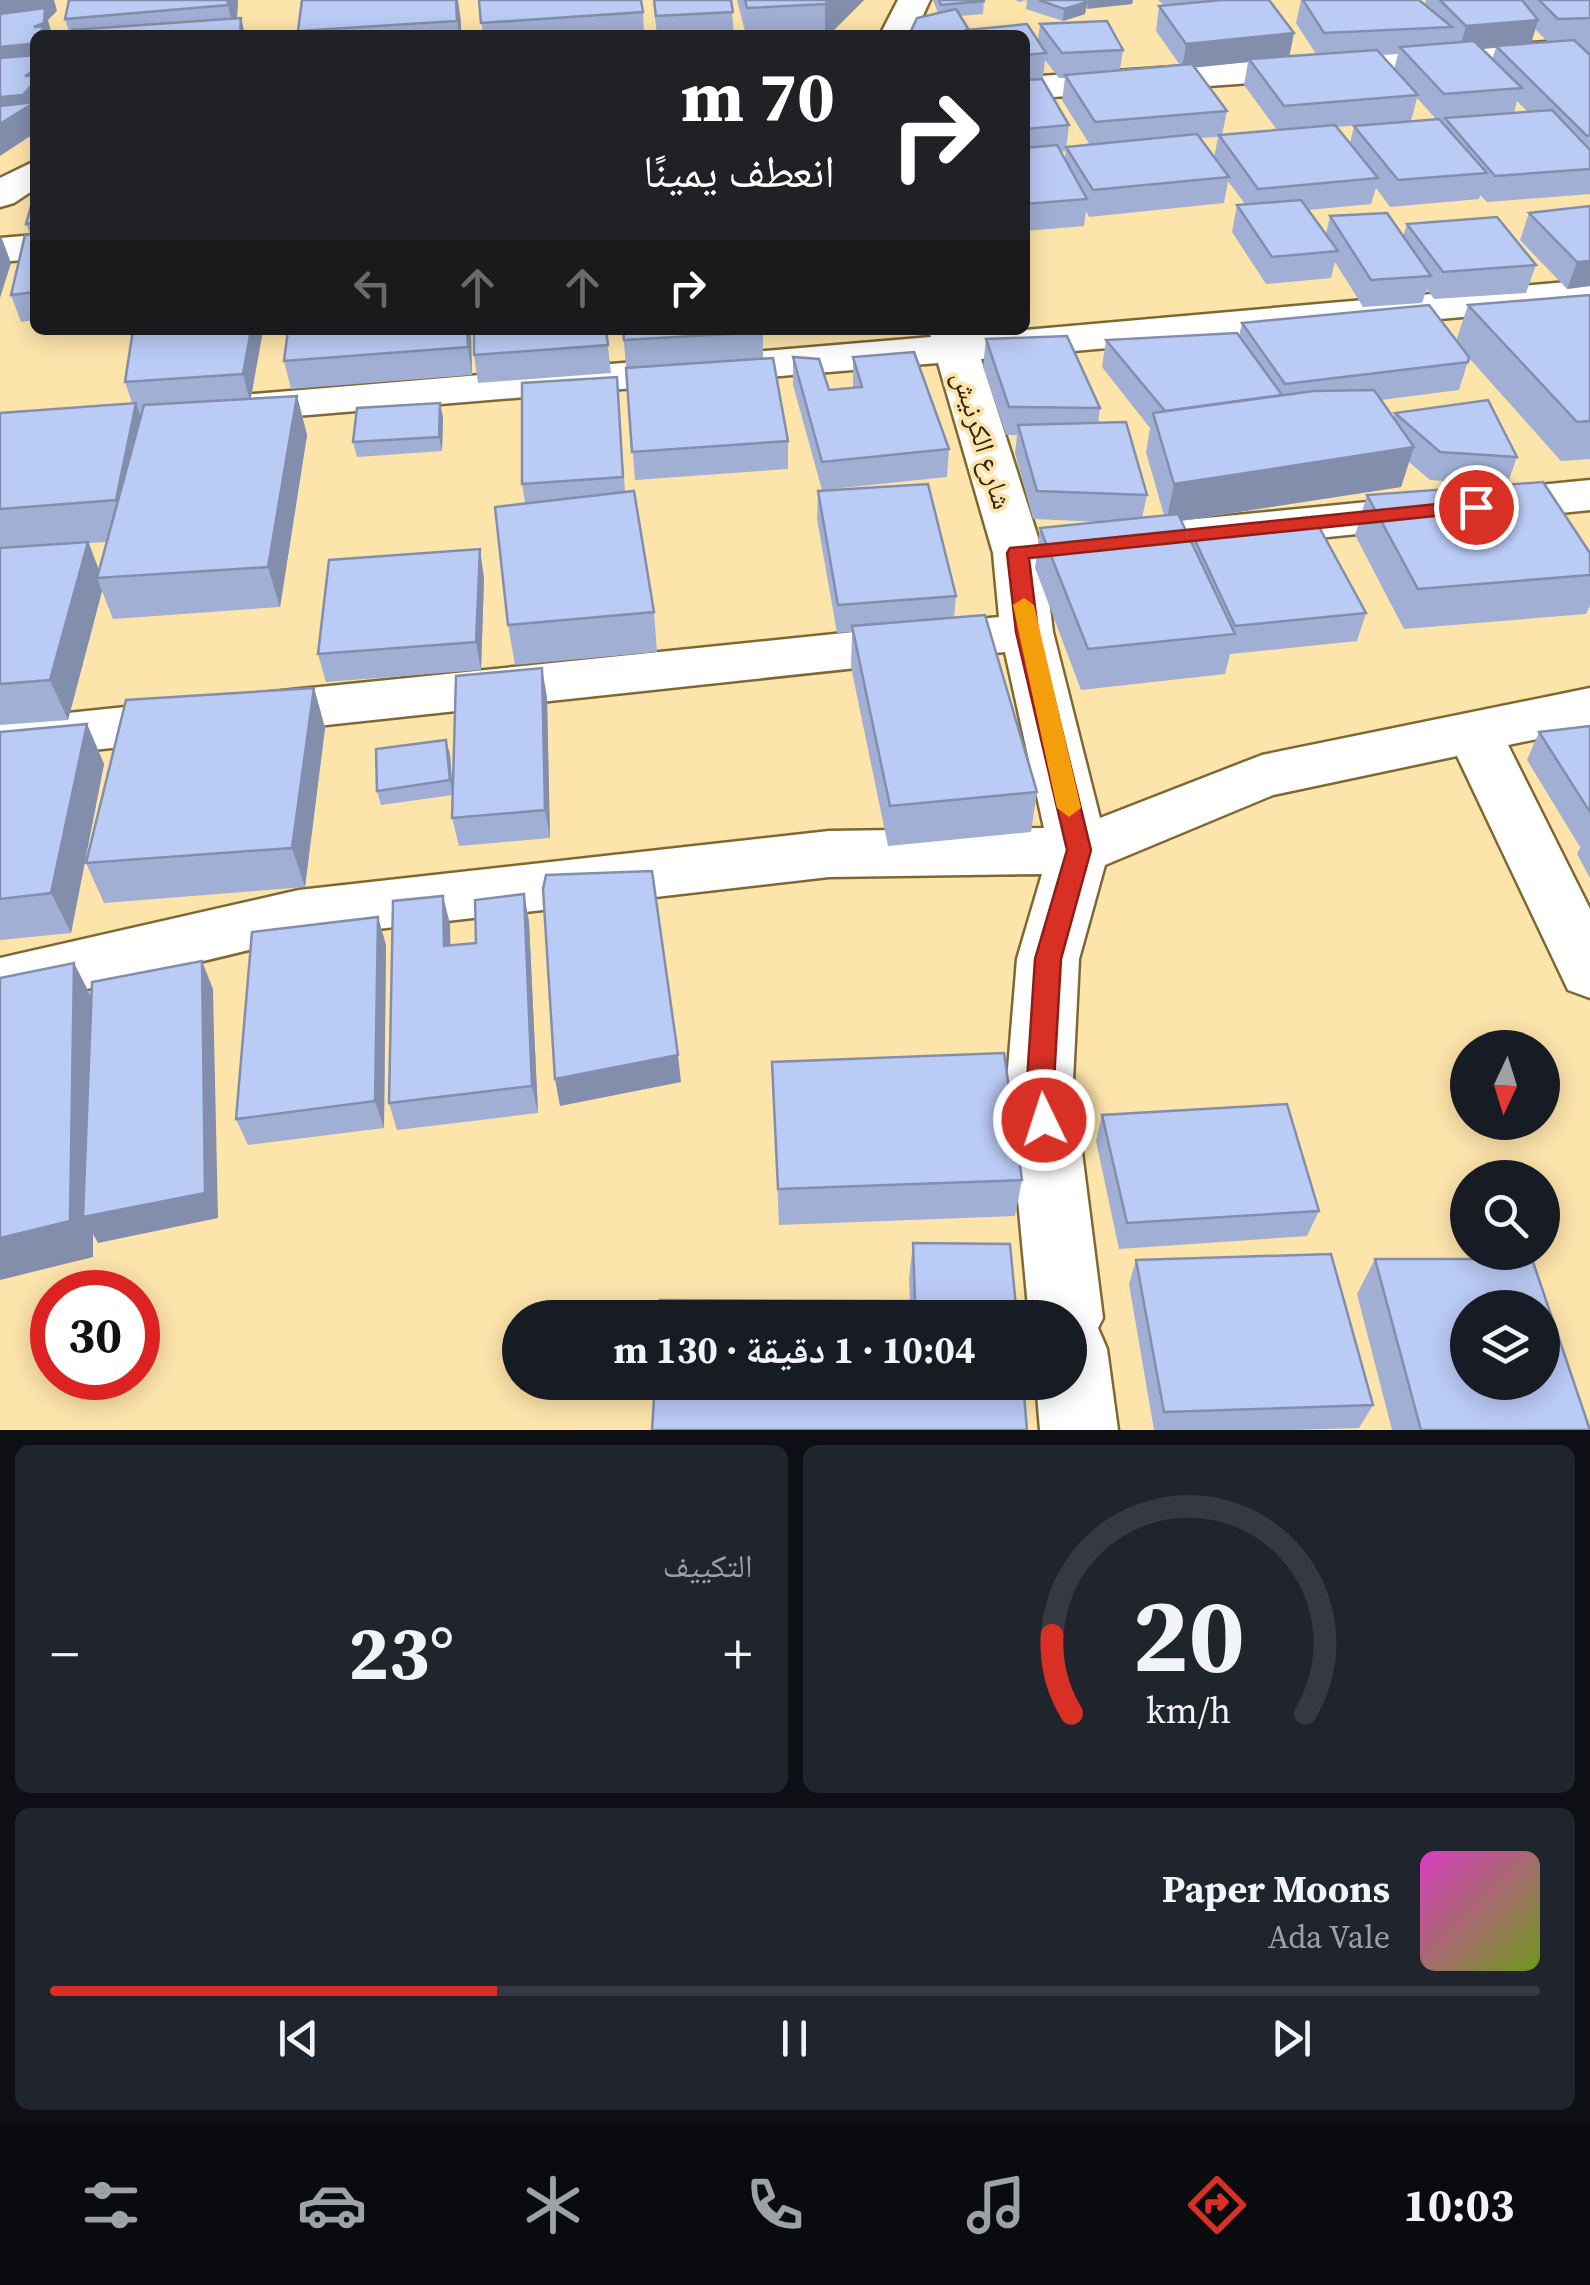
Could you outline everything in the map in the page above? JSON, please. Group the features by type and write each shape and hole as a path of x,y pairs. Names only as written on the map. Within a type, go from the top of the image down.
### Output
{"street":[{"path":"899,30 914,0"},
{"path":"1030,88 1590,49"},
{"path":"0,195 30,175"},
{"path":"0,250 30,248"},
{"path":"1030,333 1590,293"},
{"path":"188,410 1007,335"},
{"name":"شارع الكرنيش","path":"952,339 1050,549 1027,632 1079,850 1048,959 1040,1081 1064,1300"},
{"path":"1050,549 1590,495"},
{"path":"0,740 1027,632"},
{"path":"0,984 299,914 830,854 1079,850 1262,776 1590,708"},
{"path":"1473,731 1590,972"},
{"path":"1076,1400 1079,1430"}],"building":[{"path":"69,0 228,0 228,5 65,19"},
{"path":"302,0 456,0 457,21 298,30"},
{"path":"479,0 641,0 643,12 481,23"},
{"path":"654,0 731,0 733,12 656,16"},
{"path":"745,0 829,0 825,4 747,8"},
{"path":"939,0 984,0 984,1 941,5"},
{"path":"1039,0 1083,0 1087,2 1064,9"},
{"path":"1269,0 1294,33 1186,44 1159,6"},
{"path":"1303,0 1419,0 1452,27 1324,33"},
{"path":"1440,0 1522,0 1538,20 1466,26"},
{"path":"1539,0 1590,0 1590,18 1558,19"},
{"path":"45,8 44,23 34,27 45,26 30,30 30,44 0,47 0,14"},
{"path":"956,9 969,30 911,30 917,18"},
{"path":"241,18 240,30 72,30"},
{"path":"1107,21 1123,50 1062,53 1040,24"},
{"path":"1027,24 1046,53 1030,55 1030,30 966,30"},
{"path":"1574,40 1590,55 1587,136 1496,46"},
{"path":"1474,41 1522,88 1444,94 1400,47"},
{"path":"1377,50 1418,95 1284,106 1249,59"},
{"path":"30,55 30,73 25,76 30,76 30,87 23,95 0,97 0,58"},
{"path":"1192,64 1227,111 1095,122 1065,75"},
{"path":"1042,79 1069,125 1030,129 1030,80"},
{"path":"30,103 0,124 0,106"},
{"path":"1552,110 1590,150 1590,169 1495,176 1445,118"},
{"path":"1439,119 1487,173 1398,180 1354,126"},
{"path":"1335,125 1378,178 1258,189 1219,135"},
{"path":"1197,134 1229,177 1093,190 1066,147"},
{"path":"1057,145 1087,199 1030,204 1030,148"},
{"path":"1301,200 1338,251 1272,257 1237,205"},
{"path":"1590,206 1590,261 1577,262 1529,213"},
{"path":"1387,213 1431,276 1371,280 1330,216"},
{"path":"1497,217 1536,265 1443,272 1407,224"},
{"path":"30,234 30,293 11,295 25,235"},
{"path":"1590,295 1590,421 1577,422 1468,305"},
{"path":"1429,305 1469,357 1468,362 1285,384 1242,323"},
{"path":"1237,333 1282,395 1165,411 1106,340"},
{"path":"132,335 250,335 243,374 125,382"},
{"path":"287,335 467,335 468,347 284,361"},
{"path":"474,335 607,335 608,345 474,355"},
{"path":"624,335 711,335 624,340"},
{"path":"1067,336 1100,408 1009,407 986,339"},
{"path":"914,352 949,449 822,462 793,357 819,359 829,390 862,387 853,357"},
{"path":"773,358 788,441 632,452 626,368"},
{"path":"617,377 623,477 522,484 522,383"},
{"path":"1374,390 1414,447 1174,484 1153,413 1314,391"},
{"path":"297,396 268,567 97,578 144,405"},
{"path":"1488,400 1517,457 1440,452 1395,413"},
{"path":"136,403 116,500 0,509 0,413"},
{"path":"440,403 439,437 353,442 357,408"},
{"path":"1126,422 1147,495 1037,491 1018,425"},
{"path":"1543,482 1590,553 1590,575 1418,589 1367,495"},
{"path":"928,484 956,596 838,605 818,491"},
{"path":"634,491 654,612 508,625 495,507"},
{"path":"1178,514 1235,634 1088,649 1040,528"},
{"path":"1318,525 1366,613 1235,626 1193,536"},
{"path":"88,542 50,680 0,684 0,548"},
{"path":"480,549 476,642 318,654 329,560"},
{"path":"985,615 1037,792 890,806 852,626"},
{"path":"542,668 545,810 452,818 456,676"},
{"path":"314,688 292,848 86,863 126,700"},
{"path":"87,724 51,893 0,899 0,732"},
{"path":"1590,726 1590,812 1539,732"},
{"path":"446,740 450,780 377,791 376,749"},
{"path":"652,871 678,1055 555,1079 543,889 546,875"},
{"path":"524,894 532,1086 389,1103 393,901 443,896 444,946 476,943 475,900"},
{"path":"378,917 375,1101 236,1119 252,932"},
{"path":"202,961 205,1193 83,1217 92,982"},
{"path":"74,963 70,1221 0,1238 0,978"},
{"path":"1004,1053 1022,1180 778,1189 772,1062"},
{"path":"1287,1104 1319,1211 1127,1223 1102,1115"},
{"path":"913,1243 1010,1244 1015,1300 915,1300"},
{"path":"1331,1254 1373,1405 1164,1412 1136,1260"},
{"path":"1375,1259 1450,1259 1450,1270 1536,1270 1543,1290 1450,1290 1450,1400 1560,1400 1560,1342 1590,1430 1421,1430"},
{"path":"654,1400 1024,1400 1027,1430 652,1430"}],"slow traffic":[{"path":"1024,605 1069,808"}],"route":[{"path":"1044,1120 1040,1081 1048,959 1079,850 1027,632 1018,553 1476,507"}]}
